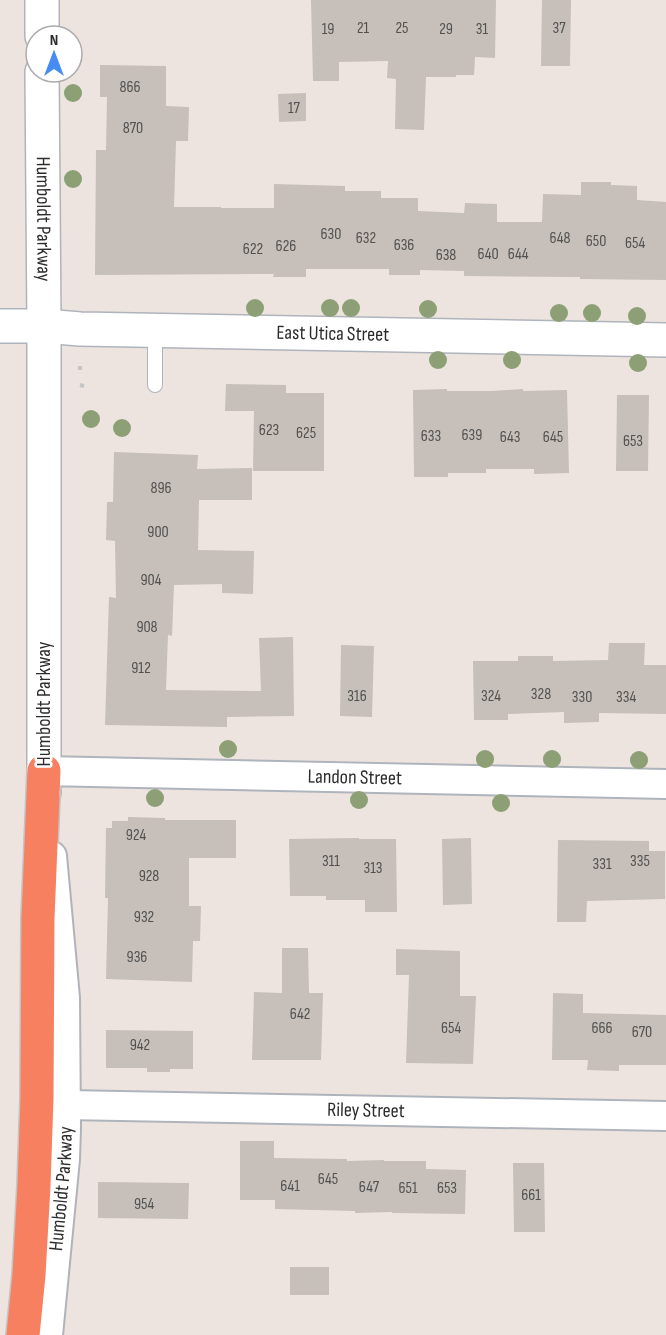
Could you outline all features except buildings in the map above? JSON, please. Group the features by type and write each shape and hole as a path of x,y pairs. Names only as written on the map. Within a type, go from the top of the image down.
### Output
{"highway":[{"path":"23,1335 34,1186 38,918 44,771"}],"street":[{"path":"42,0 42,24"},
{"name":"Humboldt Parkway","path":"41,84 23,326 44,771 64,990 65,1159 48,1335"},
{"name":"East Utica Street","path":"23,326 80,330 666,340"},
{"name":"Landon Street","path":"44,771 666,784"},
{"name":"Riley Street","path":"66,1105 666,1116"}],"lane":[{"path":"155,331 155,385"}]}
